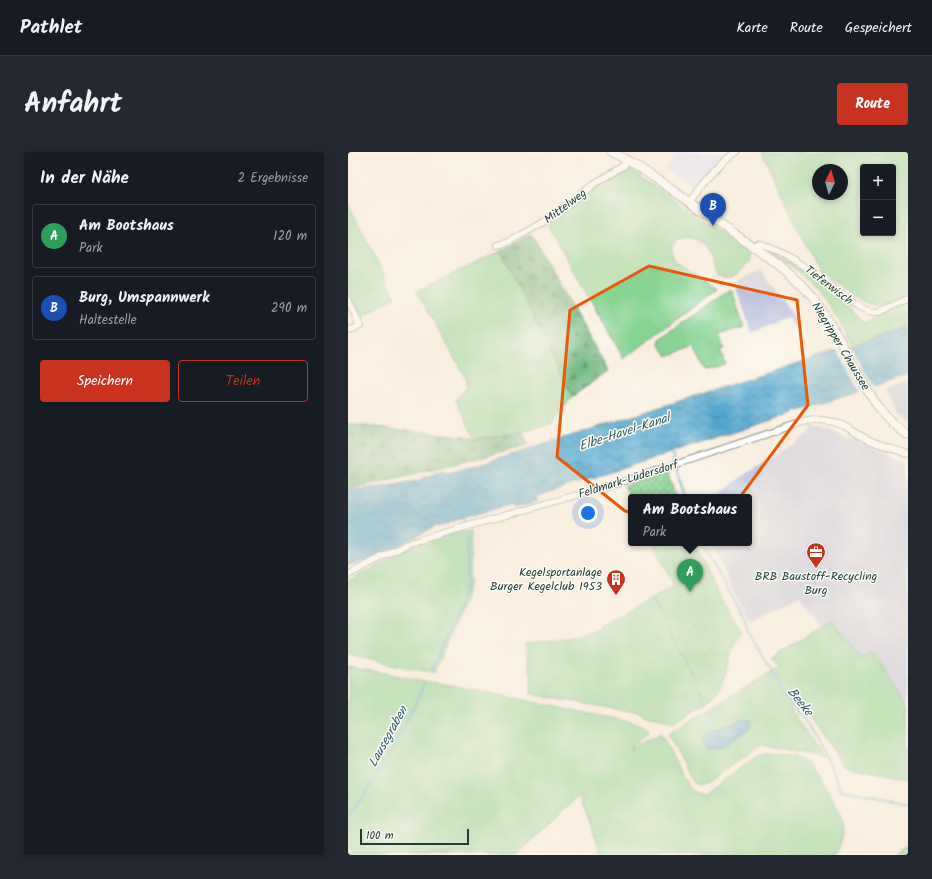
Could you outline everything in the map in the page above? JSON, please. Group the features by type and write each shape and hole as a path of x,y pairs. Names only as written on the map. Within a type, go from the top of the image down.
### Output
{"main road":[{"name":"Niegripper Chaussee","path":"611,152 628,160 689,202 778,265 801,285 819,307 842,344 870,396 884,416 908,435"}],"street":[{"path":"689,202 723,161 737,152"},
{"name":"Mittelweg","path":"498,245 507,243 544,222 594,184 623,166 628,160"},
{"name":"Tieferwisch","path":"753,247 757,244 762,244 788,256 855,305 865,310 880,312 908,298"},
{"path":"348,299 360,326 348,331"},
{"name":"Feldmark-Lüdersdorf","path":"348,575 407,544 418,540 626,481 803,422 829,420 847,427 867,438 908,454"}],"highlighted area":[{"path":"649,266 797,300 808,405 715,531 625,511 557,457 570,310"}],"shaded area":[{"path":"678,152 726,152 694,190 666,169"},
{"path":"761,270 800,325 793,327 788,317 752,333 736,288 739,280"},
{"path":"908,383 908,423 896,413 885,391"},
{"name":"BRB Baustoff-Recycling Burg","path":"812,425 908,460 908,703 873,652 861,659 833,621 822,627 800,595 750,621 734,594 713,546 752,546 752,494 720,494 742,477 809,433"}],"green space":[{"path":"762,152 908,152 908,294 882,306 867,303 852,296 817,269"},
{"path":"627,168 749,252 750,261 735,275 726,278 721,277 716,274 708,253 701,243 695,239 683,238 674,243 672,254 675,260 717,289 624,359 548,225 598,185"},
{"path":"348,203 395,297 361,317 348,290"},
{"path":"531,233 608,371 572,397 501,251"},
{"path":"501,251 572,397 551,424 523,432 475,439 456,400 466,387 466,379 417,291"},
{"path":"770,251 801,267 836,294 864,323 908,301 908,328 852,346 843,328 814,286 798,271"},
{"path":"730,289 744,327 719,335 724,349 720,350 725,364 704,370 694,346 668,356 659,343 660,339"},
{"path":"348,424 465,436 475,439 523,432 528,446 348,489"},
{"path":"667,473 675,494 628,494 624,486"},
{"path":"471,531 470,582 462,606 434,673 348,655 348,580 367,572 397,554 424,542 442,536"},
{"path":"654,546 695,546 720,598 741,630 736,640 721,686 707,703 651,599 674,586"},
{"path":"651,599 707,703 673,723 658,717 646,716 639,712 531,694 531,675 525,644 571,637 599,629 598,626"},
{"path":"832,620 861,659 872,652 908,703 908,779 845,766 799,703 789,707 822,757 761,745 704,784 698,785 693,782 668,734 780,667 771,659"},
{"path":"348,667 420,681 446,684 635,723 647,728 650,731 628,750 661,733 682,776 691,790 697,793 703,794 709,791 757,756 774,754 795,757 805,762 810,767 838,808 843,822 843,831 840,843 835,855 601,855 591,824 579,796 516,855 348,855"},
{"path":"908,846 908,855 894,855"}],"water":[{"name":"Elbe-Havel-Kanal","path":"908,328 908,376 537,496 538,501 514,508 512,504 461,518 437,527 436,526 373,559 348,565 348,490 380,487 416,481 442,470 447,473 479,465"},
{"path":"744,719 751,721 750,728 747,732 721,747 706,749 703,744 703,737 713,730"}],"pier":[{"path":"850,345 875,389 861,394 837,349"}],"waterway":[{"name":"Beeke","path":"671,450 684,494"},
{"name":"Lausegraben","path":"462,517 464,523"},
{"name":"Lausegraben","path":"431,671 466,585 467,536"},
{"name":"Beeke","path":"704,546 744,617 748,632 779,684 780,690 793,708 805,720 842,790 908,804"},
{"name":"Lausegraben","path":"348,817 391,752 425,683"}],"place":[{"name":"Burg, Umspannwerk","path":"713,226"},
{"name":"BRB Baustoff-Recycling Burg","path":"816,569"},
{"name":"Am Bootshaus","path":"690,592"},
{"name":"Kegelsportanlage Burger Kegelclub 1953","path":"616,596"}]}
